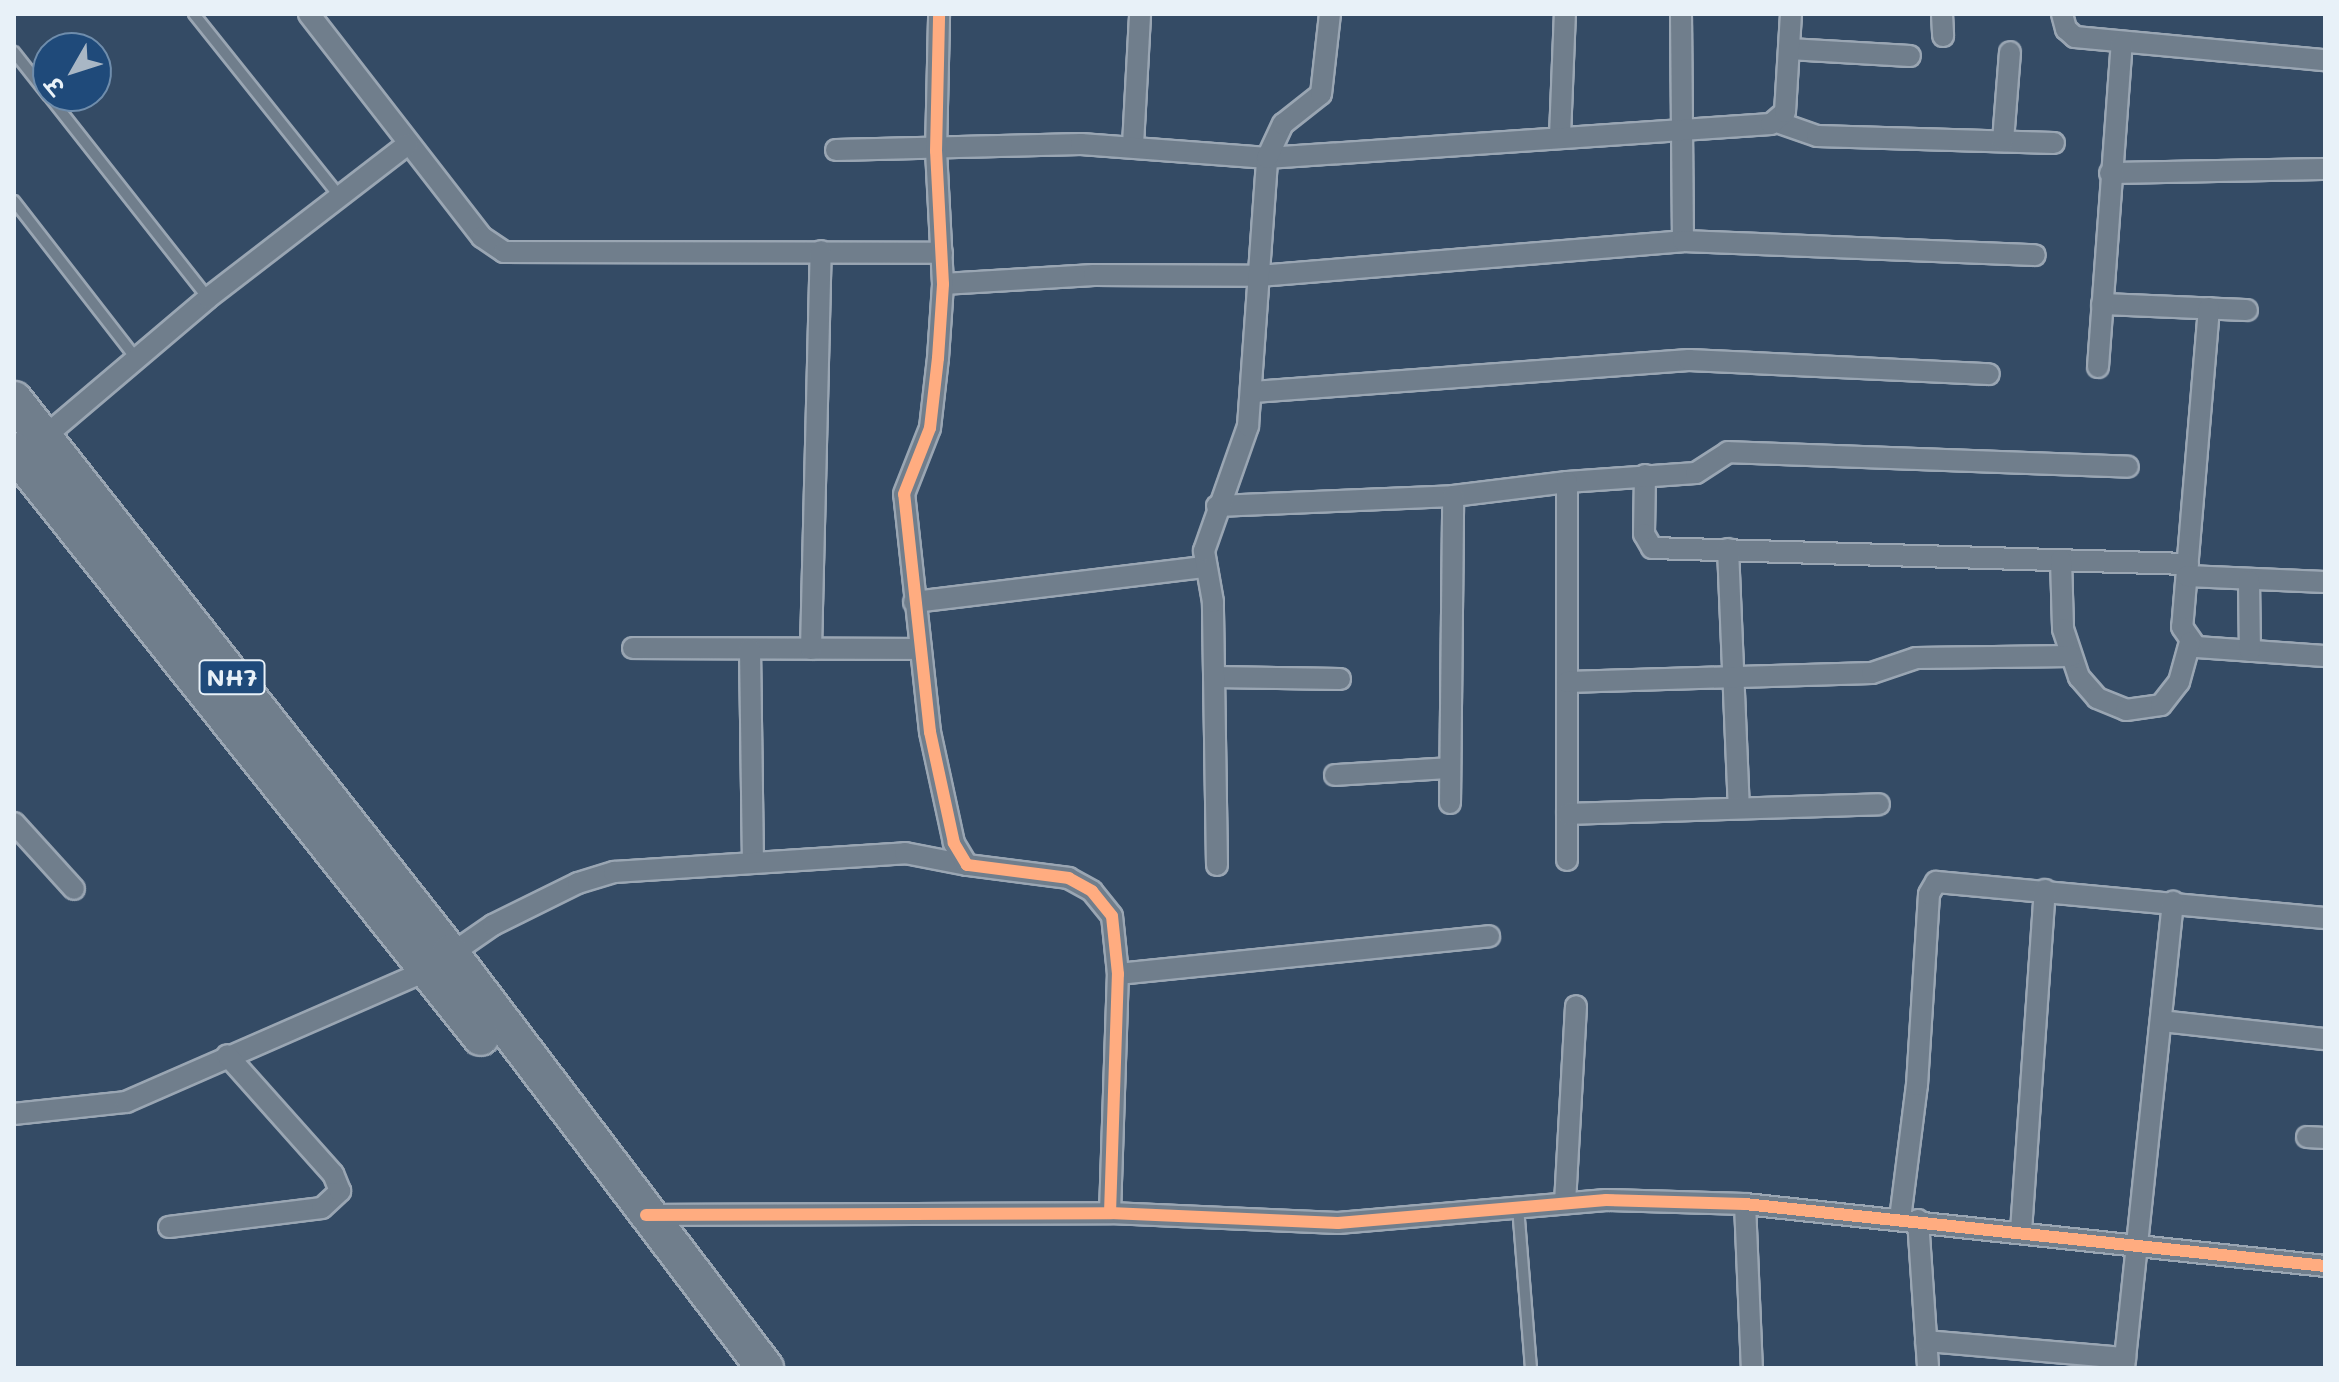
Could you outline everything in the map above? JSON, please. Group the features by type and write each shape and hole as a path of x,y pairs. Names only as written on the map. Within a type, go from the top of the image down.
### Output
{"highway":[{"name":"NH7","path":"14,400 28,445 439,961 579,1144 742,1368"},
{"name":"NH7","path":"579,1144 646,1215 765,1368"}],"street":[{"path":"309,14 482,237 504,252 942,253"},
{"path":"939,14 936,151 943,284 930,428 904,494 930,732 951,829 967,865"},
{"path":"1133,145 1140,14"},
{"path":"1217,865 1213,602 1204,567 1217,506 1244,442 1253,392 1267,158 1283,124 1321,94 1330,14"},
{"path":"1560,136 1565,14"},
{"path":"1681,14 1683,241"},
{"path":"1777,122 1785,112 1791,14"},
{"path":"1942,14 1943,36"},
{"path":"2062,14 2066,29 2075,37 2325,60"},
{"path":"2098,367 2122,43"},
{"path":"1789,49 1910,56"},
{"path":"2003,141 2010,52"},
{"path":"836,150 936,151 1133,145 1267,158 1777,122 1817,136 2054,143"},
{"path":"28,445 208,298 408,144"},
{"path":"2110,173 2325,169"},
{"path":"943,284 1094,275 1259,276 1683,241 2035,255"},
{"path":"811,649 821,251"},
{"path":"2102,304 2247,310"},
{"path":"2061,560 2063,629 2079,677 2097,698 2126,710 2148,710 2171,696 2190,642 2182,627 2209,308"},
{"path":"1253,392 1689,360 1989,374"},
{"path":"1217,506 1453,496 1567,482 1696,473 1728,452 2128,467"},
{"path":"1645,475 1648,545 2061,560 2187,570 2249,581 2325,582"},
{"path":"1567,482 1567,860"},
{"path":"1450,803 1453,496"},
{"path":"1728,549 1730,674 1739,808"},
{"path":"914,602 1204,567"},
{"path":"2249,581 2250,651"},
{"path":"2190,642 2250,651 2325,656"},
{"path":"633,648 921,649"},
{"path":"750,649 753,859"},
{"path":"1567,682 1730,674 1872,673 1916,658 2071,656"},
{"path":"1214,677 1340,679"},
{"path":"1335,775 1450,768"},
{"path":"1567,814 1879,804"},
{"path":"14,823 74,889"},
{"path":"14,1114 126,1102 439,961 493,925 578,883 614,872 753,859 905,853 967,865 1069,878 1092,891 1112,916 1118,974 1110,1213"},
{"path":"1928,1368 1909,1219 1931,886 1950,879 2325,918"},
{"path":"2021,1231 2045,890"},
{"path":"1926,1341 2125,1363 2173,902"},
{"path":"1118,974 1489,936"},
{"path":"1565,1203 1576,1006"},
{"path":"2161,1021 2325,1039"},
{"path":"169,1227 322,1208 340,1191 319,1157 227,1055"},
{"path":"646,1215 1110,1213 1338,1223 1565,1203 1745,1204 1909,1219 2325,1266"},
{"path":"1745,1204 1752,1368"}],"lane":[{"path":"194,14 341,198"},
{"path":"14,52 32,75"},
{"path":"61,112 208,298"},
{"path":"14,201 136,358"},
{"path":"1518,1207 1531,1368"}],"cycle path":[{"path":"646,1215 1110,1213 1118,974 1112,916 1092,891 1069,878 967,865 954,843 930,732 904,494 930,428 938,358 943,284 936,151 939,14"},
{"path":"1110,1213 1338,1223 1606,1200 1745,1204 2325,1266"}]}
